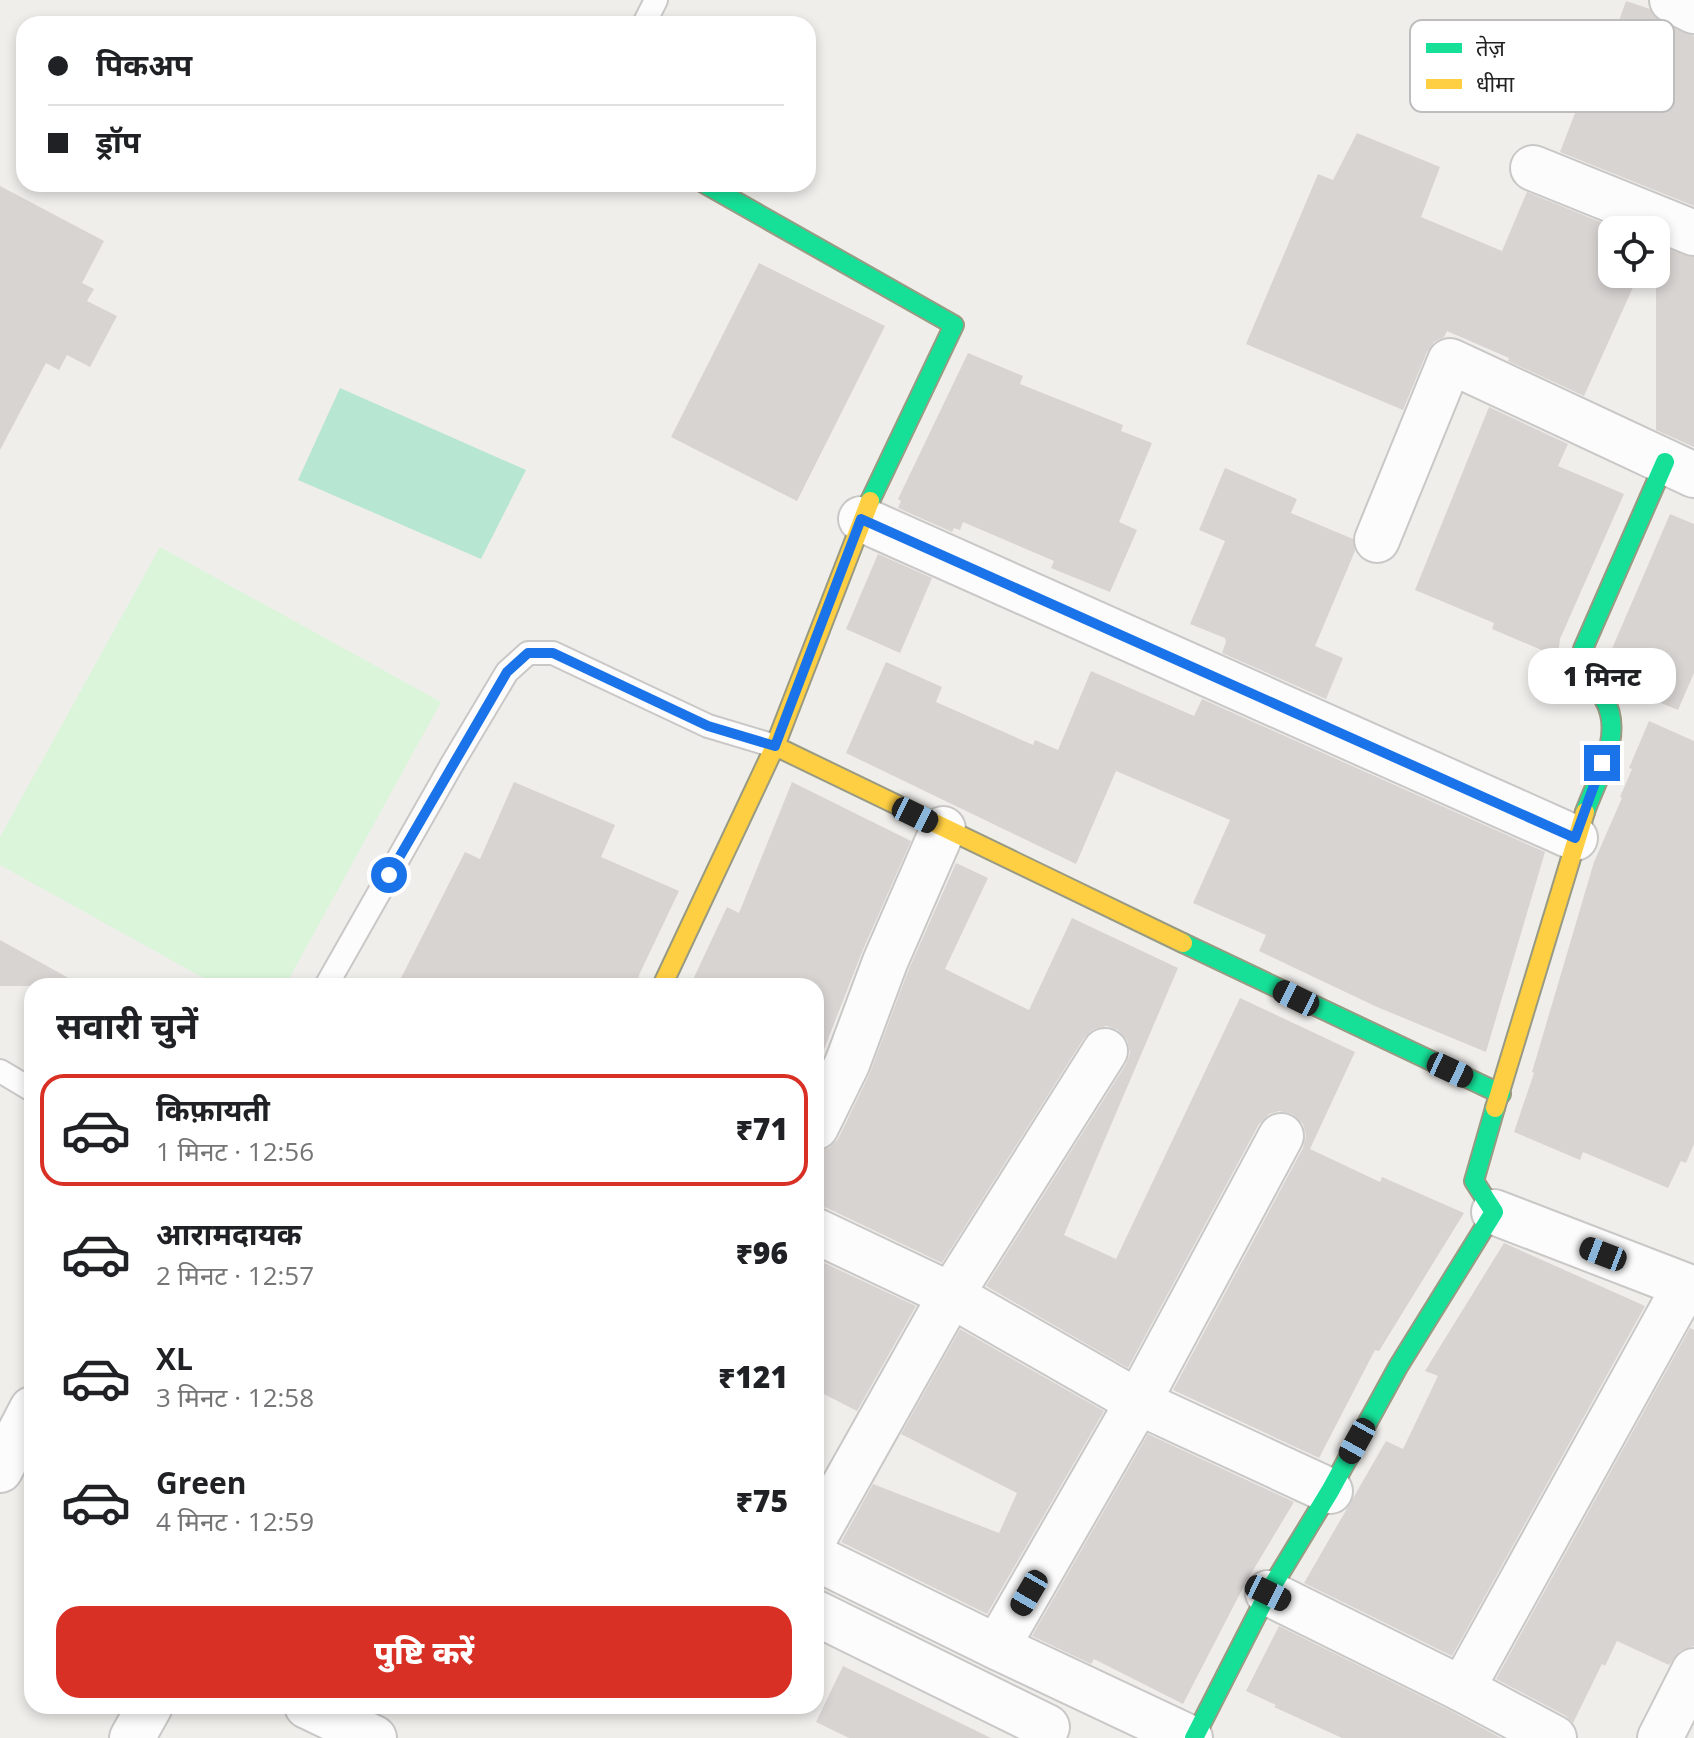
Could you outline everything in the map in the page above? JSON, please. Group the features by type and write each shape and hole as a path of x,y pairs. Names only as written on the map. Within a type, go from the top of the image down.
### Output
{"street":[{"path":"1672,0 1694,11"},
{"path":"1533,168 1694,233"},
{"path":"666,978 775,746 861,519 954,325 719,192"},
{"path":"1377,540 1450,361 1680,468 1583,649 1581,662 1587,675 1611,708 1614,722 1612,738 1575,838 1474,1181 1494,1212 1690,1287 1462,1689"},
{"path":"861,519 1575,838"},
{"path":"775,746 1501,1094"},
{"path":"824,1111 847,1064 885,962 943,829"},
{"path":"824,1521 951,1295 1105,1051"},
{"path":"997,1647 1138,1402 1281,1136"},
{"path":"824,1562 1192,1738 1268,1593 1330,1491 1398,1367 1494,1212"},
{"path":"824,1235 951,1295 1138,1402 1330,1491"},
{"path":"0,1470 24,1424"},
{"path":"1268,1593 1554,1738"},
{"path":"824,1617 1047,1727 1041,1738"},
{"path":"1660,1738 1694,1671"},
{"path":"132,1738 146,1714"},
{"path":"324,1714 374,1738"}],"lane":[{"path":"331,978 507,672 528,653 553,653 708,726 775,746"},
{"path":"0,1071 24,1085"}],"green space":[{"path":"340,388 526,470 481,559 298,480"},
{"path":"160,547 441,702 289,978 204,978 0,865 0,837"}],"building":[{"path":"1626,1 1650,9 1659,20 1619,20"},
{"path":"1674,28 1694,36 1694,206 1560,152 1575,112 1674,112"},
{"path":"1357,133 1440,167 1421,217 1502,251 1527,192 1598,221 1598,288 1633,288 1584,396 1447,331 1427,352 1403,410 1246,344 1318,174 1333,180"},
{"path":"0,186 104,241 82,283 94,289 87,301 117,316 90,367 67,355 59,370 46,363 0,450"},
{"path":"1670,249 1694,257 1694,447 1656,430 1656,288 1670,288"},
{"path":"759,263 885,326 797,501 671,437"},
{"path":"968,353 1023,376 1020,384 1123,425 1121,431 1152,443 1119,522 1137,530 1110,592 1051,568 1054,561 963,522 960,530 954,528 952,532 898,508 901,501 898,499"},
{"path":"1489,407 1568,444 1558,466 1624,494 1560,639 1558,657 1492,629 1494,623 1415,590"},
{"path":"1225,468 1297,499 1291,513 1353,539 1355,551 1315,646 1343,658 1326,699 1222,653 1225,638 1190,624 1225,541 1199,530"},
{"path":"1670,514 1694,524 1694,673 1678,710 1627,689 1608,658"},
{"path":"878,554 932,578 900,653 846,629"},
{"path":"886,662 942,687 936,702 1033,745 1035,740 1058,750 1091,671 1194,716 1202,699 1545,852 1486,1052 1377,1007 1259,951 1266,935 1193,903 1230,820 1116,771 1076,864 846,753"},
{"path":"1649,721 1694,741 1694,1144 1686,1163 1681,1161 1668,1188 1583,1152 1580,1160 1514,1132 1534,1073 1594,862 1622,798 1632,769 1629,768"},
{"path":"514,782 615,825 601,857 679,891 638,978 401,978 465,852 480,859"},
{"path":"792,782 911,841 862,952 824,1049 824,978 694,978 727,907 739,913"},
{"path":"956,863 988,878 945,969 1029,1010 1072,918 1178,968 1064,1235 1116,1259 1240,998 1355,1052 1310,1149 1380,1182 1382,1177 1464,1213 1379,1351 1375,1350 1319,1458 1173,1390 1303,1148 1306,1136 1303,1124 1292,1114 1279,1111 1269,1114 1259,1124 1128,1368 986,1286 1126,1064 1130,1053 1127,1040 1118,1030 1107,1026 1094,1029 1084,1038 942,1263 824,1207 824,1150 838,1139 869,1075 908,971"},
{"path":"0,940 69,978 24,978 24,986 0,986"},
{"path":"1504,1243 1645,1306 1452,1656 1304,1583 1386,1441 1403,1449 1438,1376 1425,1371"},
{"path":"824,1263 916,1306 857,1411 824,1394"},
{"path":"1690,1328 1694,1330 1694,1646 1680,1651 1669,1665 1617,1641 1573,1723 1566,1716 1496,1679"},
{"path":"960,1329 1104,1411 987,1614 841,1542 873,1484 999,1533 1017,1493 901,1434"},
{"path":"1148,1434 1294,1502 1246,1582 1183,1704 1094,1659 1091,1664 1032,1636"},
{"path":"1279,1626 1501,1738 1342,1738 1274,1707 1276,1705 1246,1691"},
{"path":"843,1666 991,1738 849,1738 816,1722 820,1714 824,1714 824,1705"}],"traffic: fast":[{"path":"719,192 954,325 870,501"},
{"path":"1585,812 1607,756 1612,727 1604,699 1587,670 1583,649 1665,462"},
{"path":"1183,943 1501,1094"},
{"path":"1194,1738 1268,1593 1330,1491 1398,1367 1494,1212 1474,1181 1495,1108"}],"traffic: slow":[{"path":"666,978 775,746 870,501"},
{"path":"775,746 1183,943"},
{"path":"1495,1108 1585,812"}],"route":[{"path":"389,875 507,672 528,653 553,653 708,726 775,746 861,519 1575,838 1602,763"}]}
